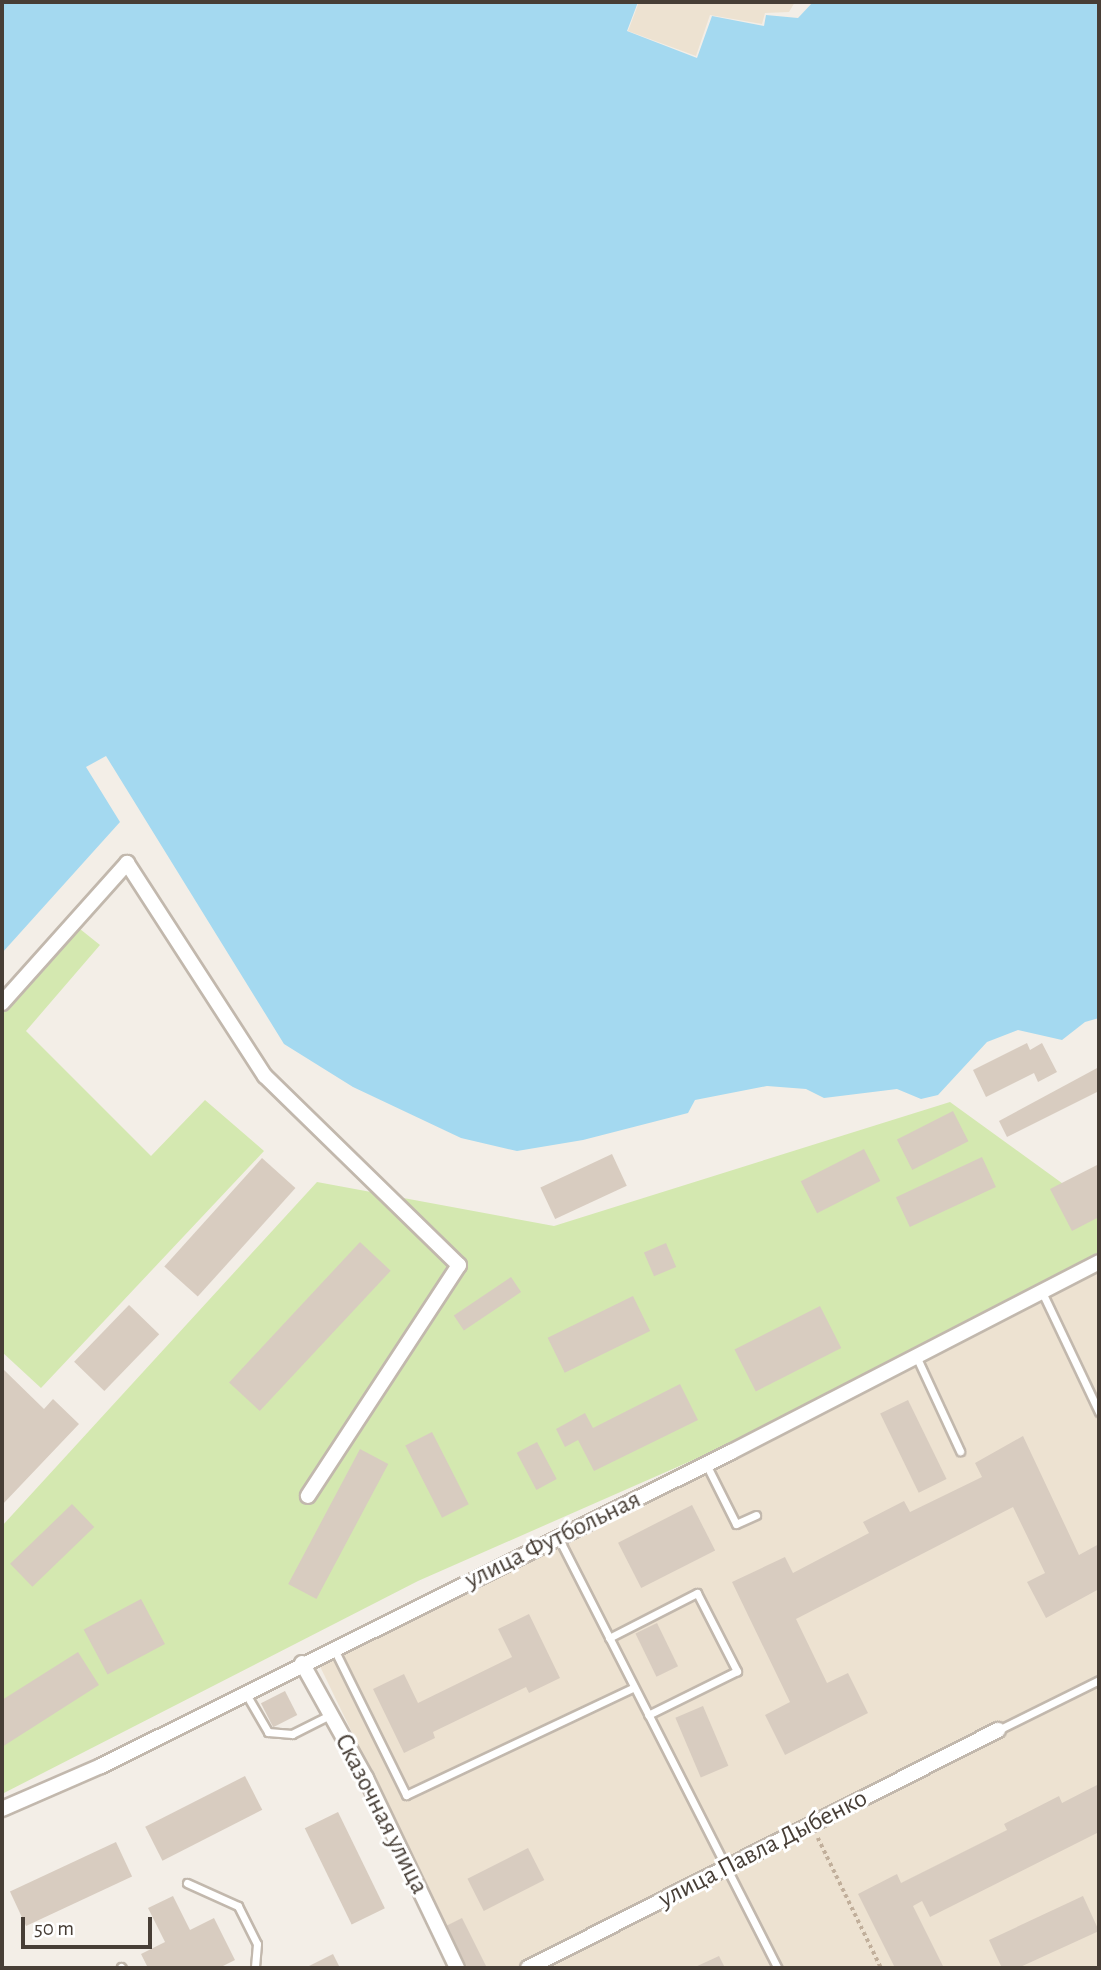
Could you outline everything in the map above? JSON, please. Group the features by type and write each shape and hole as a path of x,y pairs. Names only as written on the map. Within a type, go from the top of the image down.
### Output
{"street":[{"path":"2,1003 127,863 265,1076 459,1265 309,1496"},
{"name":"улица Футбольная","path":"2,1809 101,1766 302,1662 706,1464 1099,1262"},
{"name":"Сказочная улица","path":"302,1662 457,1968"},
{"name":"улица Павла Дыбенко","path":"528,1968 998,1730"}],"lane":[{"path":"1041,1290 1099,1412"},
{"path":"916,1356 960,1451"},
{"path":"706,1464 736,1524 756,1515"},
{"path":"558,1537 778,1968"},
{"path":"609,1638 697,1593 737,1671 648,1715"},
{"path":"333,1647 406,1796 634,1687"},
{"path":"998,1730 1099,1680"},
{"path":"246,1693 268,1732 292,1734 331,1715"},
{"path":"187,1883 238,1906 257,1944 255,1968"}],"path":[{"path":"811,1824 881,1968"}],"shaded area":[{"path":"639,2 795,2 789,12 765,13 762,24 710,15 696,56 628,31"},
{"path":"1099,1264 1099,1968 466,1968 315,1656"}],"green space":[{"path":"80,929 100,945 26,1031 151,1156 205,1100 264,1151 41,1388 2,1352 2,1013"},
{"path":"950,1102 1099,1210 1099,1252 725,1446 418,1581 2,1794 2,1526 317,1182 554,1226"}],"water":[{"path":"2,2 638,2 627,31 697,58 712,16 764,26 766,15 798,18 813,2 1099,2 1099,1018 1085,1022 1062,1040 1018,1030 987,1042 938,1095 921,1099 897,1089 824,1098 806,1089 767,1086 695,1100 688,1113 583,1140 517,1151 461,1138 353,1087 284,1044 106,756 86,767 120,822 2,953"}],"building":[{"path":"1027,1043 1030,1050 1042,1043 1057,1072 1038,1082 1034,1073 986,1097 973,1070"},
{"path":"1099,1067 1099,1091 1007,1137 999,1121"},
{"path":"953,1111 968,1141 912,1170 897,1140"},
{"path":"864,1149 880,1181 817,1213 801,1181"},
{"path":"612,1154 627,1186 555,1219 540,1187"},
{"path":"982,1157 996,1187 910,1227 896,1197"},
{"path":"262,1158 295,1188 198,1297 164,1266"},
{"path":"1099,1164 1099,1217 1072,1231 1050,1189"},
{"path":"360,1242 391,1271 260,1411 229,1382"},
{"path":"666,1243 676,1267 654,1276 644,1252"},
{"path":"511,1277 521,1292 464,1331 454,1316"},
{"path":"633,1296 650,1331 565,1373 548,1338"},
{"path":"129,1305 159,1334 104,1391 74,1362"},
{"path":"820,1306 841,1348 756,1391 734,1350"},
{"path":"2,1368 44,1409 53,1399 79,1424 2,1505"},
{"path":"680,1384 698,1420 594,1471 578,1440 565,1447 556,1429 585,1413 593,1428"},
{"path":"908,1400 947,1479 919,1493 880,1414"},
{"path":"432,1432 469,1504 442,1518 405,1446"},
{"path":"1023,1436 1079,1555 1099,1544 1099,1589 1046,1618 1027,1582 1045,1573 1013,1507 796,1619 827,1683 848,1673 868,1713 785,1755 765,1715 790,1702 732,1582 785,1557 793,1573 869,1533 863,1522 904,1501 910,1512 982,1477 975,1463"},
{"path":"537,1442 557,1479 536,1490 517,1453"},
{"path":"360,1449 388,1464 316,1599 288,1584"},
{"path":"72,1504 94,1527 32,1587 10,1564"},
{"path":"692,1505 715,1550 641,1588 618,1543"},
{"path":"141,1599 165,1644 108,1675 84,1630"},
{"path":"529,1614 560,1678 529,1693 526,1687 433,1732 435,1738 404,1753 373,1689 404,1674 418,1703 512,1657 498,1629"},
{"path":"657,1623 678,1666 656,1677 635,1634"},
{"path":"78,1652 99,1685 2,1747 2,1700"},
{"path":"285,1691 297,1715 273,1727 261,1703"},
{"path":"703,1706 728,1766 701,1778 675,1718"},
{"path":"245,1776 262,1810 162,1861 145,1827"},
{"path":"1099,1784 1099,1832 930,1917 922,1901 913,1906 944,1968 895,1968 858,1894 897,1874 901,1883 1007,1830 1004,1824 1059,1796 1062,1803"},
{"path":"338,1812 385,1908 352,1924 305,1828"},
{"path":"116,1842 132,1876 26,1926 10,1891"},
{"path":"528,1848 544,1880 484,1911 467,1879"},
{"path":"173,1896 190,1930 214,1918 235,1960 219,1968 148,1968 141,1954 165,1942 148,1908"},
{"path":"1083,1896 1099,1931 1018,1968 1002,1968 989,1940"},
{"path":"462,1918 487,1968 468,1968 446,1926"},
{"path":"333,1954 340,1968 305,1968"},
{"path":"719,1956 725,1968 693,1968"}]}
